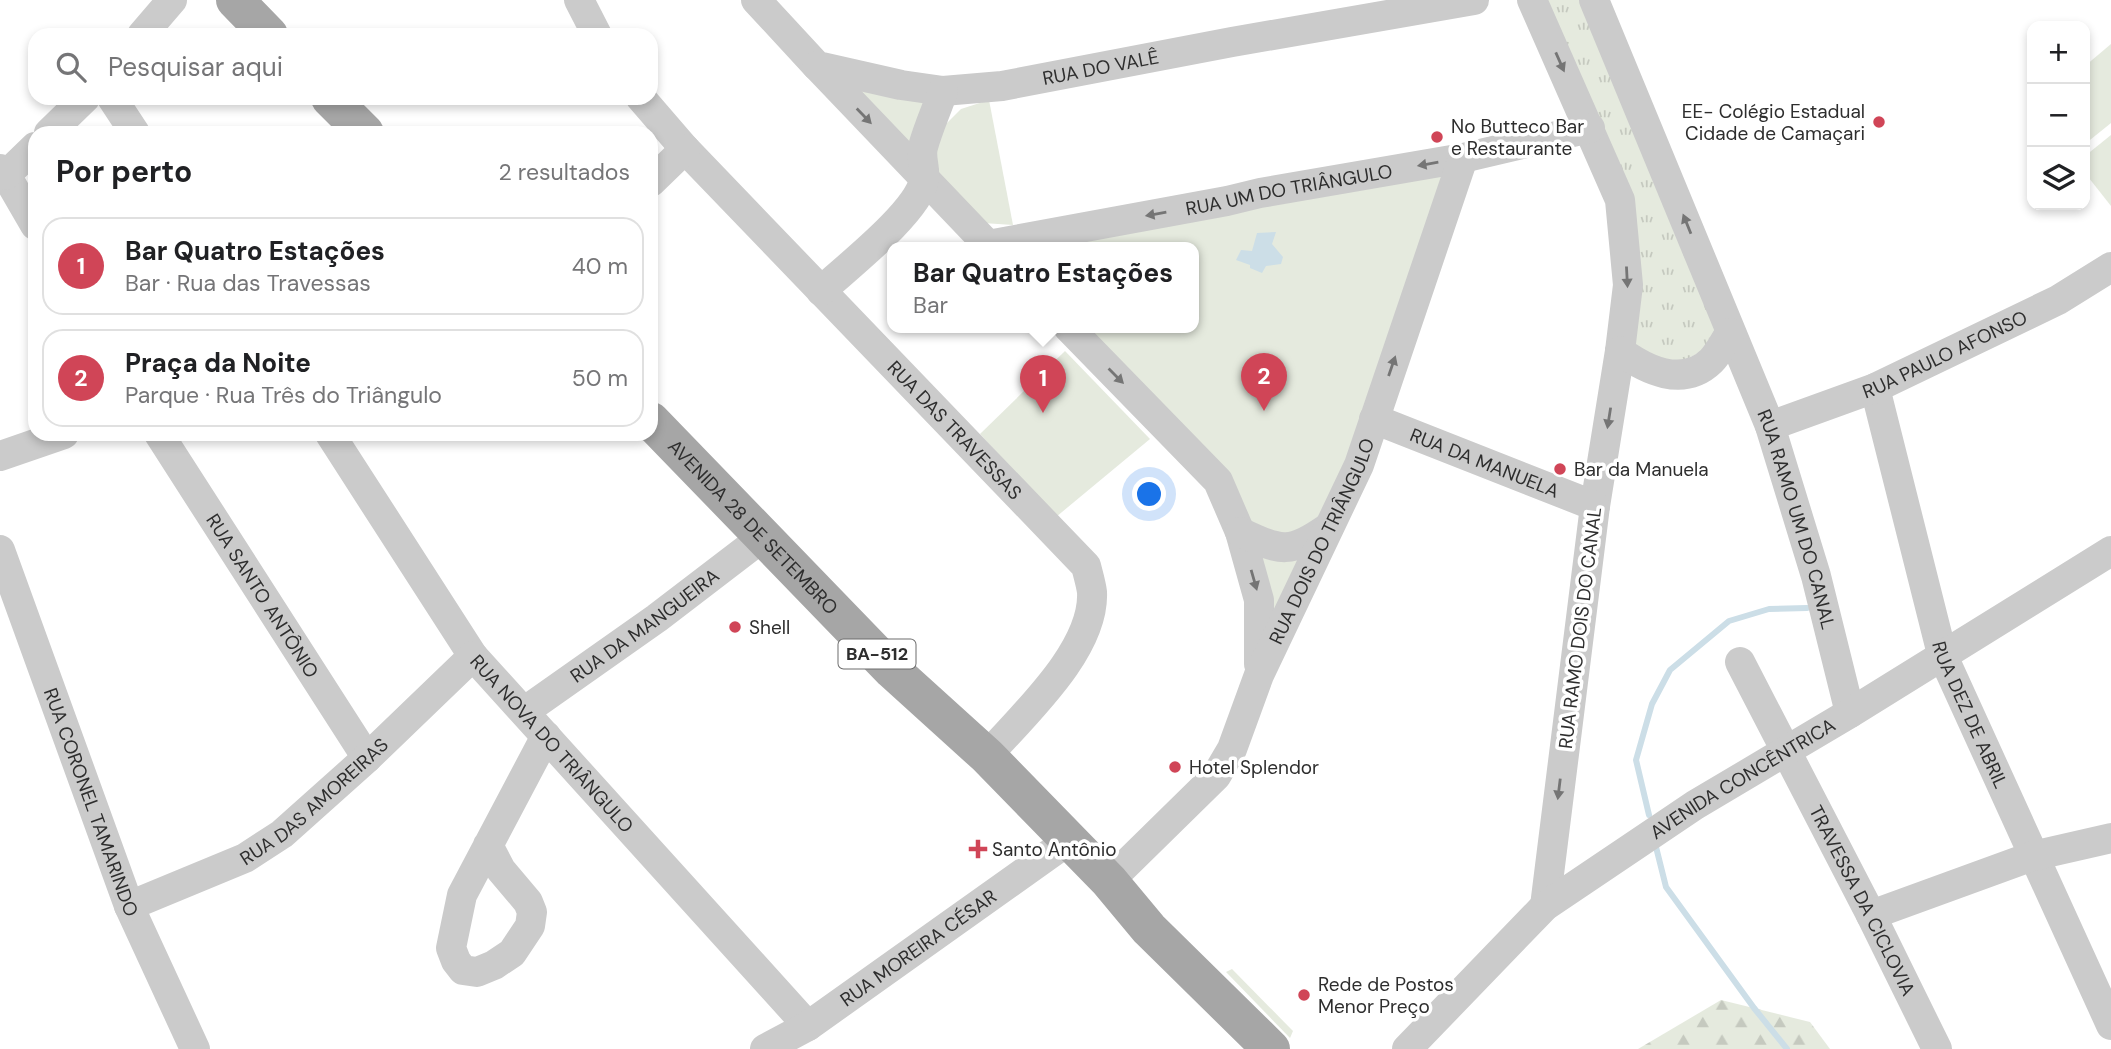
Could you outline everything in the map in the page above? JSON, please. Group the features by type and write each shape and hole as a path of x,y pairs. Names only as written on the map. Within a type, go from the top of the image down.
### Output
{"main road":[{"path":"235,0 262,28"},
{"path":"337,105 358,126"},
{"name":"AVENIDA 28 DE SETEMBRO","path":"658,428 892,670 988,756 1109,881 1149,929 1271,1049"}],"street":[{"path":"148,28 173,0"},
{"path":"579,0 593,28"},
{"path":"756,0 985,242"},
{"name":"RUA DO VALÊ","path":"817,66 901,85 943,91 1002,86 1474,0"},
{"name":"RUA RAMO DOIS DO CANAL","path":"1532,0 1620,200 1628,285 1595,506 1545,906"},
{"name":"RUA RAMO UM DO CANAL","path":"1594,0 1770,426 1816,576 1850,713"},
{"path":"821,291 904,214 917,198 924,179 923,147 943,91"},
{"path":"56,126 78,105"},
{"path":"117,105 130,126"},
{"name":"RUA DAS TRAVESSAS","path":"647,105 685,149 1086,566 1092,593 1089,618 1081,642 1067,664 988,756"},
{"name":"RUA UM DO TRIÂNGULO","path":"1010,242 1260,193 1463,158 1590,128"},
{"path":"658,175 685,149"},
{"path":"28,152 3,172 28,213"},
{"name":"RUA DOIS DO TRIÂNGULO","path":"1109,881 1216,776 1232,749 1259,675 1359,465 1463,158"},
{"name":"RUA PAULO AFONSO","path":"1770,426 1875,388 2058,300 2111,267"},
{"path":"1074,333 1218,481 1240,532 1259,600 1259,675"},
{"path":"1620,351 1651,371 1671,375 1686,373 1701,368 1712,360 1730,333"},
{"path":"1712,360 1735,362 1744,366"},
{"name":"RUA DEZ DE ABRIL","path":"1875,388 1942,654 2111,1025"},
{"name":"RUA DA MANUELA","path":"1374,419 1595,506"},
{"path":"0,456 44,441"},
{"name":"RUA SANTO ANTÔNIO","path":"164,441 368,758"},
{"name":"RUA NOVA DO TRIÂNGULO","path":"335,441 473,656 808,1027"},
{"path":"1240,532 1269,546 1285,548 1304,545 1329,527"},
{"name":"RUA DA MANGUEIRA","path":"525,711 657,618 763,537"},
{"name":"RUA CORONEL TAMARINDO","path":"0,550 130,906 195,1049"},
{"name":"AVENIDA CONCÊNTRICA","path":"1407,1049 1545,906 1695,805 1850,713 2111,551"},
{"name":"RUA DAS AMOREIRAS","path":"130,906 245,858 282,834 368,758 473,656"},
{"name":"TRAVESSA DA CICLOVIA","path":"1740,662 1937,1049"},
{"path":"488,845 546,736"},
{"path":"1871,915 2033,856 2111,838"},
{"name":"RUA MOREIRA CÉSAR","path":"765,1049 808,1027 1068,841"}],"green space":[{"path":"1532,0 1580,0 1716,328 1707,348 1680,363 1653,359 1630,342 1621,204"},
{"path":"2111,44 2111,123 2090,140 2090,84 2090,62"},
{"path":"838,76 937,101 914,157"},
{"path":"989,100 1013,225 983,223 941,180 931,158 937,133 961,109"},
{"path":"2111,135 2111,206 2090,179 2090,152"},
{"path":"1452,168 1353,459 1263,661 1219,475 1082,333 1199,333 1199,242 1047,242"},
{"path":"1065,351 1150,439 1056,517 980,434"},
{"path":"1232,969 1293,1031 1290,1038 1226,972"},
{"path":"1721,1000 1810,1022 1830,1049 1638,1049"}],"shaded area":[{"path":"1276,232 1272,244 1283,257 1281,264 1266,266 1262,273 1236,260 1241,250 1252,251 1257,233"}],"waterway":[{"path":"1649,815 1636,760 1652,704 1670,670 1729,621 1769,609 1807,608"},
{"path":"1656,847 1666,887 1787,1049"}],"place":[{"name":"EE- Colégio Estadual Cidade de Camaçari","path":"1879,122"},
{"name":"No Butteco Bar e Restaurante","path":"1437,137"},
{"name":"Praça da Noite","path":"1264,411"},
{"name":"Bar Quatro Estações","path":"1043,413"},
{"name":"Bar da Manuela","path":"1560,469"},
{"name":"Shell","path":"735,627"},
{"name":"Hotel Splendor","path":"1175,767"},
{"name":"Santo Antônio","path":"978,849"},
{"name":"Rede de Postos Menor Preço","path":"1304,995"}]}
